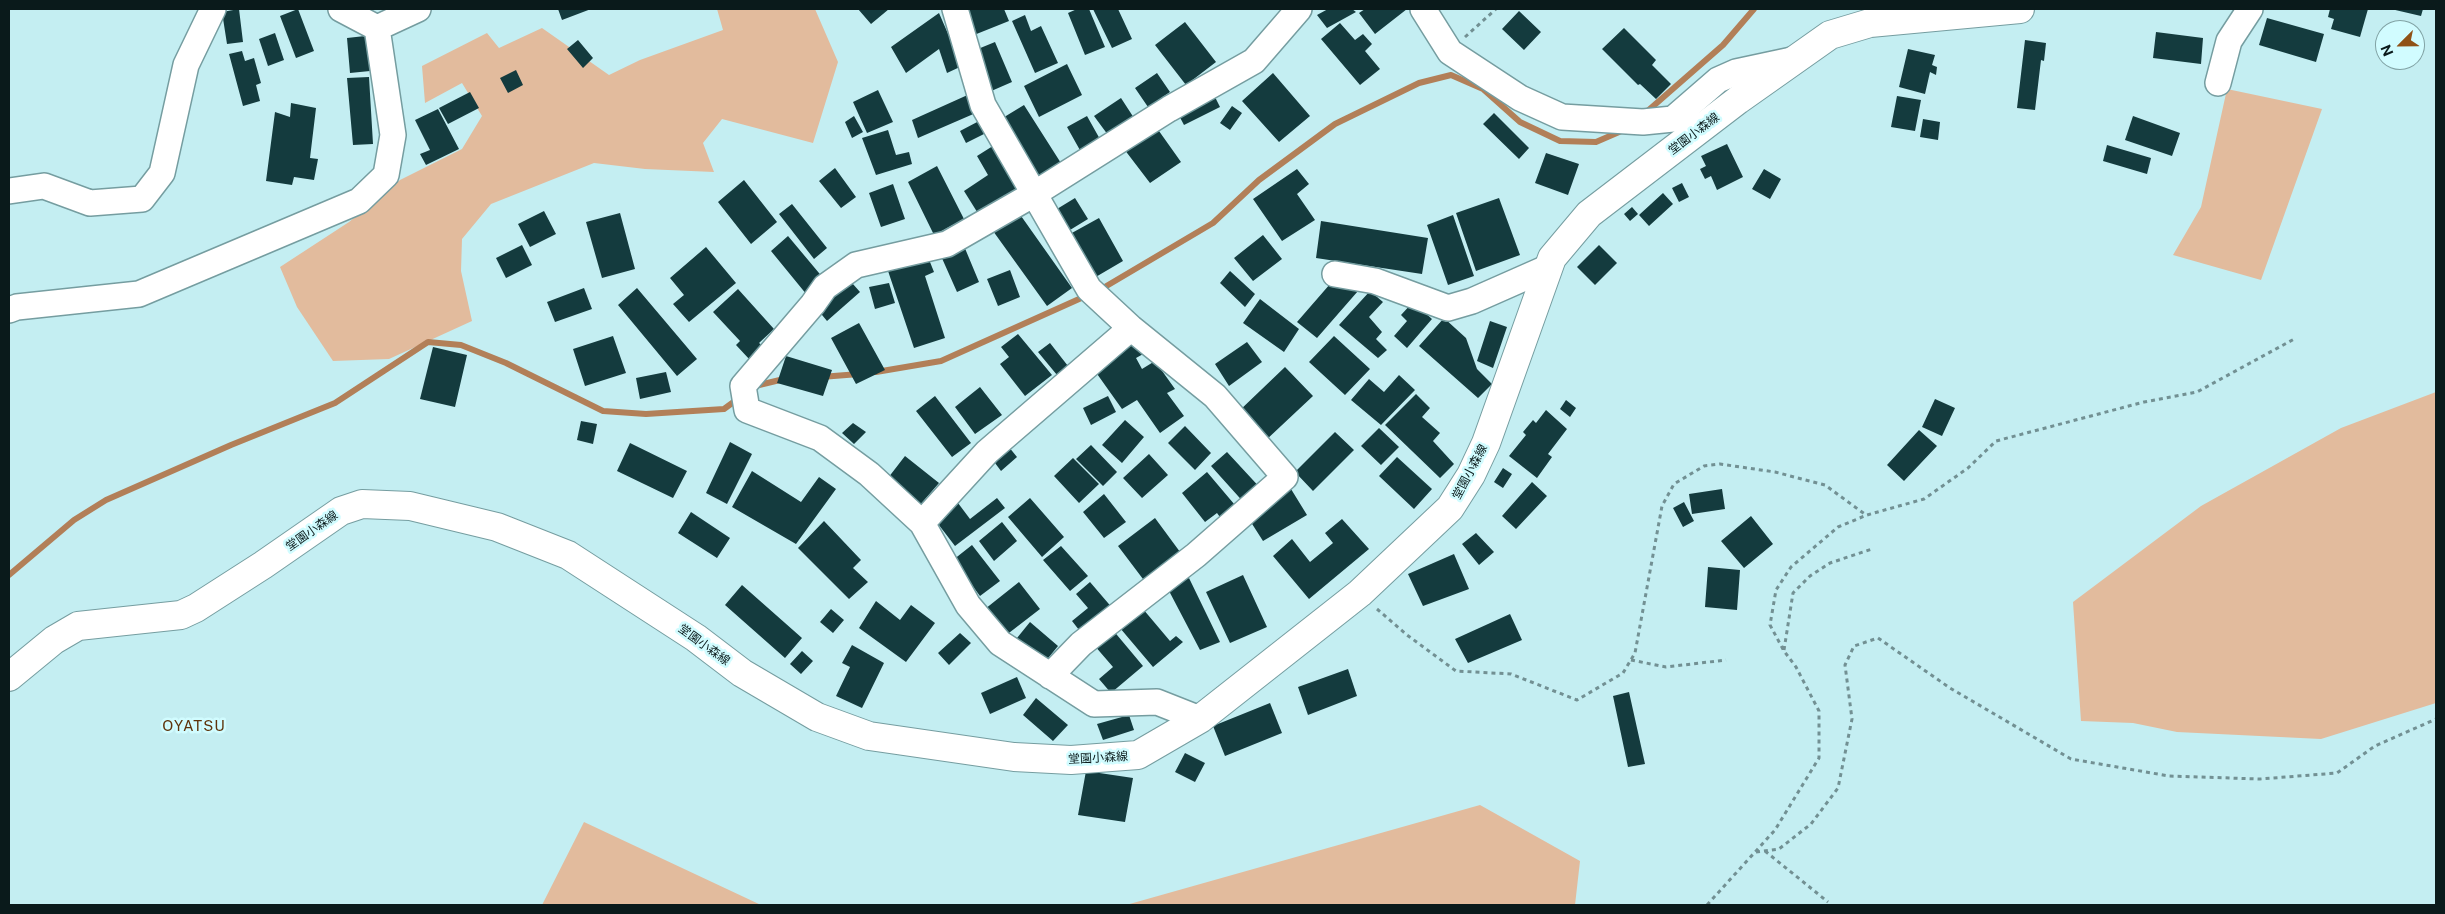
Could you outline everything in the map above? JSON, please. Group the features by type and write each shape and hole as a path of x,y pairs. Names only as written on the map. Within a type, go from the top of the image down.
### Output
{"main road":[{"name":"堂園小森線","path":"9,677 54,640 78,626 172,616 196,608 263,565 341,511 362,504 410,506 497,527 568,555 696,638 742,673 817,718 869,736 1014,757 1071,760 1111,759 1138,755 1200,719 1360,593 1450,508 1471,475 1486,443 1552,258 1589,214 1792,60 1830,35 1870,23 2020,9"}],"street":[{"path":"9,191 44,186 90,203 142,199 162,174 186,65 213,9"},
{"path":"341,9 377,28"},
{"path":"377,28 418,9"},
{"path":"955,9 983,105 1089,289 1131,328 1215,396 1285,477 1196,555 1081,644 1050,676"},
{"path":"1200,719 1157,702 1094,704 1000,643 974,613 922,523 869,474 820,438 747,410 743,386 813,304 825,287 856,265 947,244 1034,194 1169,109 1254,62 1299,9"},
{"path":"1423,9 1450,52 1520,98 1562,117 1643,122 1673,119 1718,80 1736,72 1792,60"},
{"path":"2218,84 2228,41 2250,9"},
{"path":"9,310 17,306 139,294 359,201 386,175 392,135 377,28"},
{"path":"1335,274 1374,281 1448,308 1472,301 1549,267"},
{"path":"922,523 987,452 1131,328"}],"path":[{"path":"1450,52 1496,9"},
{"path":"1707,905 1775,830 1819,758 1819,711 1796,667 1784,651 1770,625 1776,590 1791,567 1838,527 1867,515 1924,498 1968,468 1996,441 2144,402 2198,392 2296,338"},
{"path":"1360,593 1407,635 1456,671 1511,674 1577,700 1623,673 1636,653 1662,506 1674,484 1704,466 1720,464 1775,472 1825,485 1867,515"},
{"path":"1784,651 1794,593 1810,576 1830,563 1872,549"},
{"path":"1755,852 1779,849 1810,824 1838,788 1852,719 1845,665 1854,646 1878,638 1950,688 2071,759 2169,776 2260,779 2337,773 2375,746 2436,719"},
{"path":"1631,660 1666,667 1726,660"},
{"path":"1765,851 1828,902"}],"shaded area":[{"path":"717,9 815,9 838,62 813,143 722,119 703,143 714,172 645,169 594,163 491,204 462,239 461,271 472,321 389,359 333,361 297,307 280,267 349,222 400,180 462,149 482,116 462,83 425,103 422,66 487,33 499,48 542,28 609,75 640,60 723,30"},
{"path":"2227,89 2322,109 2261,280 2173,255 2201,207"},
{"path":"2436,392 2436,703 2321,739 2177,732 2133,723 2081,721 2073,602 2201,506 2341,428"},
{"path":"1480,805 1580,861 1575,905 1126,905"},
{"path":"584,822 761,905 542,905"}],"building":[{"path":"239,9 243,42 227,44 222,12"},
{"path":"298,9 314,51 296,58 280,16"},
{"path":"558,9 591,9 562,20"},
{"path":"858,9 889,9 871,24"},
{"path":"959,9 1004,9 1009,21 969,37"},
{"path":"1077,9 1089,9 1105,47 1085,55 1068,13"},
{"path":"1093,9 1118,9 1132,39 1112,48"},
{"path":"1328,9 1352,9 1356,12 1327,28 1317,15"},
{"path":"1365,9 1407,9 1375,34 1359,13"},
{"path":"2330,9 2368,9 2360,37 2331,29 2334,19 2328,17"},
{"path":"2391,9 2423,9 2421,16"},
{"path":"1519,11 1541,32 1524,50 1502,29"},
{"path":"939,13 962,66 947,73 939,49 906,73 891,47"},
{"path":"1025,15 1031,31 1041,26 1058,63 1035,73 1012,21"},
{"path":"2267,18 2324,34 2316,62 2259,45"},
{"path":"1185,22 1216,62 1186,85 1155,45"},
{"path":"1340,23 1355,40 1363,34 1372,44 1365,51 1380,69 1360,85 1321,39"},
{"path":"1624,28 1656,60 1652,65 1671,84 1656,99 1640,84 1638,85 1602,49"},
{"path":"2156,32 2203,38 2201,64 2153,58"},
{"path":"275,33 284,60 268,66 259,39"},
{"path":"365,36 370,71 350,73 347,38"},
{"path":"578,40 593,58 583,68 567,49"},
{"path":"2025,40 2046,43 2044,61 2041,60 2035,110 2017,108"},
{"path":"995,42 1012,82 989,92 973,51"},
{"path":"1908,49 1935,55 1932,65 1937,67 1936,75 1930,72 1925,94 1899,87"},
{"path":"242,51 245,61 254,58 261,83 256,85 260,101 243,106 229,54"},
{"path":"1067,64 1082,95 1039,117 1024,86"},
{"path":"516,70 523,85 508,93 500,78"},
{"path":"1157,73 1170,92 1148,107 1135,88"},
{"path":"1273,73 1310,116 1279,142 1242,101"},
{"path":"369,77 373,144 353,145 347,78"},
{"path":"1211,89 1220,107 1184,125 1175,108"},
{"path":"878,90 893,122 867,133 853,102"},
{"path":"470,92 479,108 448,124 439,108"},
{"path":"972,93 978,112 918,138 912,120"},
{"path":"1897,96 1921,100 1915,131 1891,127"},
{"path":"1121,98 1134,118 1108,135 1094,116"},
{"path":"291,103 316,108 310,158 318,159 314,180 294,177 292,185 266,181 275,112 290,117"},
{"path":"1024,105 1066,171 1043,185 1001,119"},
{"path":"1232,106 1242,113 1230,130 1220,123"},
{"path":"438,109 459,149 426,165 420,154 430,150 415,120"},
{"path":"1494,113 1529,148 1519,159 1483,124"},
{"path":"854,116 863,132 852,138 845,122"},
{"path":"1087,116 1101,141 1081,152 1067,127"},
{"path":"2133,116 2180,133 2172,156 2125,140"},
{"path":"1923,119 1940,122 1938,140 1920,137"},
{"path":"981,120 988,132 966,143 960,131"},
{"path":"1154,124 1181,162 1150,183 1121,145"},
{"path":"888,130 896,155 909,152 912,164 876,175 862,138"},
{"path":"996,144 1023,187 979,215 964,191 988,175 977,156"},
{"path":"1727,144 1743,177 1717,190 1711,176 1705,179 1700,169 1706,166 1701,156"},
{"path":"2107,145 2151,158 2147,174 2103,161"},
{"path":"1546,153 1579,164 1568,195 1535,183"},
{"path":"937,166 964,219 934,235 908,182"},
{"path":"835,168 856,197 841,208 819,181"},
{"path":"1297,169 1309,184 1297,194 1315,220 1282,241 1253,199"},
{"path":"1764,169 1781,179 1770,199 1752,189"},
{"path":"744,180 777,222 751,244 718,202"},
{"path":"1682,183 1689,197 1679,202 1672,188"},
{"path":"893,184 905,219 881,227 869,193"},
{"path":"1663,193 1673,204 1649,226 1639,215"},
{"path":"1075,198 1088,219 1070,230 1057,209"},
{"path":"1499,198 1520,255 1476,271 1456,213"},
{"path":"792,204 827,248 814,259 779,214"},
{"path":"1014,206 1072,288 1047,306 988,224"},
{"path":"1632,207 1638,214 1630,221 1624,214"},
{"path":"544,211 556,234 530,247 518,224"},
{"path":"620,213 635,269 602,278 586,222"},
{"path":"1453,215 1474,276 1448,285 1427,225"},
{"path":"1099,218 1123,261 1094,278 1070,234"},
{"path":"1321,221 1428,238 1422,274 1316,258"},
{"path":"1263,235 1282,259 1253,281 1234,258"},
{"path":"788,236 824,279 807,295 771,251"},
{"path":"522,245 532,265 506,278 496,258"},
{"path":"1599,245 1617,263 1595,285 1577,267"},
{"path":"964,246 979,282 957,292 941,256"},
{"path":"706,247 736,283 689,322 673,304 684,295 670,278"},
{"path":"926,252 934,272 925,276 945,338 914,348 886,265"},
{"path":"1010,270 1020,297 998,306 987,279"},
{"path":"1230,271 1255,294 1245,307 1220,283"},
{"path":"845,275 860,292 827,321 813,304"},
{"path":"1337,276 1358,291 1317,338 1297,322"},
{"path":"889,283 895,303 875,309 869,287"},
{"path":"584,288 592,309 555,322 547,302"},
{"path":"637,288 697,359 677,376 618,305"},
{"path":"738,289 774,329 759,343 764,347 750,360 736,345 740,341 713,312"},
{"path":"1370,291 1383,302 1369,317 1382,332 1376,339 1387,350 1378,358 1339,325"},
{"path":"1260,299 1299,329 1284,352 1243,323"},
{"path":"1413,302 1432,319 1407,348 1394,336 1407,321 1401,315"},
{"path":"1444,318 1466,338 1477,369 1492,384 1478,398 1419,346"},
{"path":"1490,321 1507,327 1493,368 1477,361"},
{"path":"859,323 885,370 856,384 831,338"},
{"path":"1018,334 1052,375 1025,396 1000,364 1009,357 1001,347"},
{"path":"1134,334 1145,353 1136,358 1142,369 1155,361 1175,389 1167,393 1184,416 1160,433 1137,400 1122,409 1090,364"},
{"path":"613,336 626,373 585,386 573,349"},
{"path":"1334,336 1370,369 1345,395 1309,362"},
{"path":"1247,342 1262,362 1229,386 1215,364"},
{"path":"1050,343 1068,366 1057,375 1038,352"},
{"path":"433,347 467,355 455,407 420,399"},
{"path":"786,356 832,370 823,396 777,383"},
{"path":"1285,367 1313,396 1265,441 1238,412"},
{"path":"666,372 671,392 640,399 636,378"},
{"path":"1399,375 1415,390 1381,425 1351,400 1369,379 1384,392"},
{"path":"980,387 1002,415 975,434 955,407"},
{"path":"1416,394 1430,408 1422,417 1440,433 1433,441 1454,464 1440,478 1385,425"},
{"path":"935,396 971,443 952,457 916,411"},
{"path":"1108,396 1116,412 1091,425 1083,408"},
{"path":"1935,399 1955,408 1942,436 1922,427"},
{"path":"1566,400 1576,408 1570,417 1560,409"},
{"path":"1546,410 1567,429 1548,454 1552,457 1537,478 1509,456 1526,435 1523,432 1533,420 1536,423"},
{"path":"1125,420 1144,437 1122,463 1102,445"},
{"path":"581,421 597,424 593,444 577,440"},
{"path":"853,423 866,432 854,444 842,433"},
{"path":"1185,426 1211,453 1195,470 1168,443"},
{"path":"1379,428 1399,447 1381,465 1361,446"},
{"path":"1919,430 1937,446 1904,481 1887,465"},
{"path":"1335,432 1354,450 1313,491 1295,472"},
{"path":"1004,441 1017,457 1001,471 989,455"},
{"path":"730,442 752,454 727,504 706,493"},
{"path":"630,443 687,471 673,498 617,471"},
{"path":"1091,445 1117,472 1103,486 1076,459"},
{"path":"1227,452 1264,492 1247,506 1211,466"},
{"path":"1149,454 1168,475 1142,498 1123,478"},
{"path":"905,456 939,483 920,505 888,478"},
{"path":"1397,457 1432,489 1414,509 1379,476"},
{"path":"1073,458 1099,484 1079,503 1054,476"},
{"path":"1503,468 1512,474 1503,488 1494,482"},
{"path":"752,471 801,502 819,477 836,489 796,544 732,507"},
{"path":"1207,472 1240,511 1225,524 1217,513 1205,522 1182,493"},
{"path":"1532,482 1547,496 1516,529 1502,516"},
{"path":"1291,489 1307,515 1263,541 1247,516"},
{"path":"1722,489 1725,509 1692,514 1689,494"},
{"path":"1104,494 1126,522 1104,538 1083,512"},
{"path":"997,498 1005,508 955,546 932,516 955,499 970,519"},
{"path":"1030,498 1064,537 1042,557 1008,517"},
{"path":"1684,502 1694,521 1683,527 1673,508"},
{"path":"691,512 730,538 717,558 678,533"},
{"path":"1751,516 1773,544 1744,568 1721,541"},
{"path":"1155,518 1183,556 1146,583 1118,546"},
{"path":"1342,519 1369,549 1309,599 1273,556 1292,539 1310,562 1333,543 1325,533"},
{"path":"824,521 861,560 853,568 868,582 849,599 798,548"},
{"path":"1002,522 1017,541 994,561 979,541"},
{"path":"1476,533 1494,552 1479,565 1462,544"},
{"path":"972,545 1000,581 980,596 953,560"},
{"path":"1061,546 1088,576 1070,591 1043,560"},
{"path":"1454,554 1469,589 1423,606 1408,574"},
{"path":"1708,567 1740,570 1737,610 1705,607"},
{"path":"1243,575 1267,627 1230,643 1206,592"},
{"path":"1189,578 1220,642 1200,650 1168,589"},
{"path":"1019,582 1040,609 1005,636 985,609"},
{"path":"1090,582 1114,610 1083,635 1072,621 1088,608 1076,594"},
{"path":"742,585 802,638 785,658 725,605"},
{"path":"876,601 900,620 911,605 935,623 906,662 859,628"},
{"path":"831,609 844,620 833,633 820,622"},
{"path":"1143,609 1170,641 1176,636 1183,642 1153,667 1120,628"},
{"path":"1510,614 1522,640 1468,663 1455,639"},
{"path":"1030,622 1058,646 1045,662 1017,638"},
{"path":"1112,629 1143,666 1111,693 1099,679 1113,667 1094,645"},
{"path":"960,633 971,643 949,665 938,653"},
{"path":"852,645 884,663 862,708 836,696 850,667 842,663"},
{"path":"802,651 813,661 801,674 790,664"},
{"path":"1348,669 1357,696 1308,715 1298,687"},
{"path":"1017,677 1026,698 990,714 981,693"},
{"path":"1629,692 1645,764 1628,767 1613,696"},
{"path":"1036,698 1068,725 1053,741 1023,715"},
{"path":"1270,703 1282,733 1225,756 1213,726"},
{"path":"1129,715 1134,730 1103,740 1097,724"},
{"path":"1185,753 1205,763 1195,782 1175,772"},
{"path":"1086,771 1133,778 1125,822 1078,815"}],"waterway":[{"path":"1643,115 1723,45 1754,9"},
{"path":"1098,291 1213,223 1259,180 1335,124 1419,83 1451,75 1483,89 1520,122 1560,141 1596,142 1626,129"},
{"path":"876,372 941,361 1088,295"},
{"path":"9,575 74,520 106,500 231,445 335,403 428,342 461,345 506,363 603,411 646,414 724,409 739,398"},
{"path":"821,377 859,374"},
{"path":"755,386 784,379"}],"district":[{"name":"OYATSU","path":"194,726"}]}
